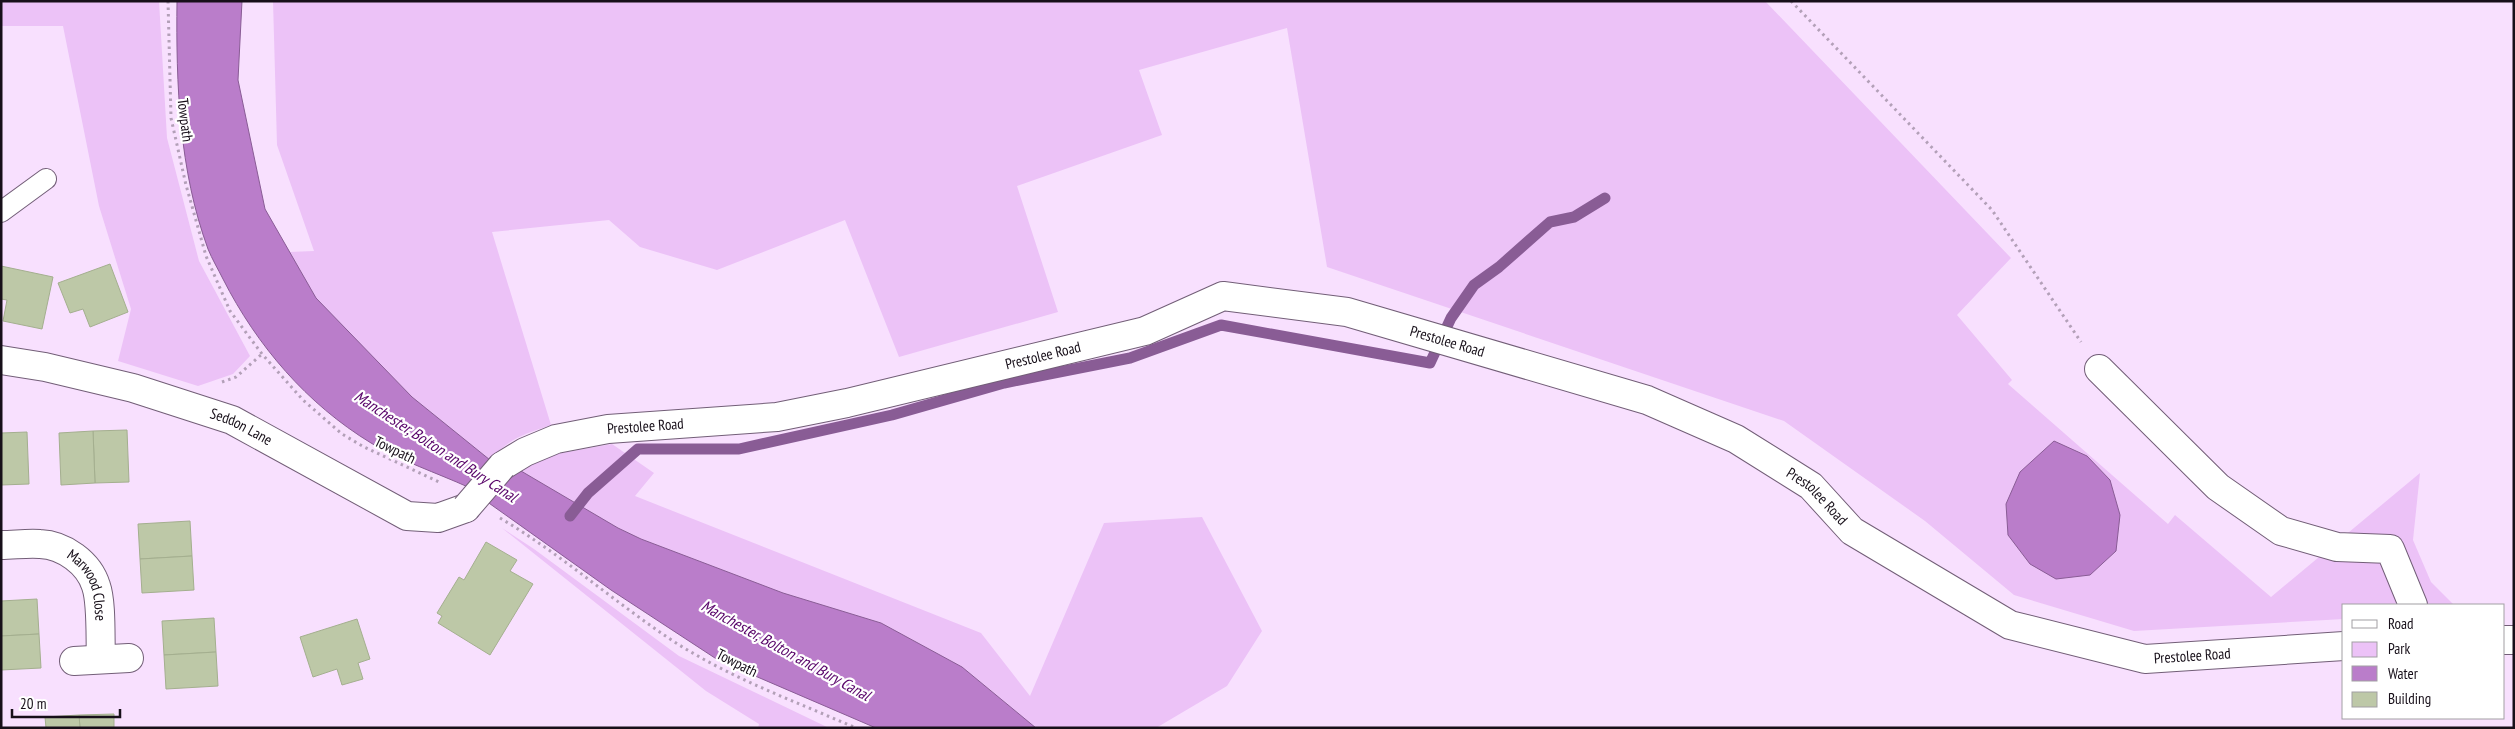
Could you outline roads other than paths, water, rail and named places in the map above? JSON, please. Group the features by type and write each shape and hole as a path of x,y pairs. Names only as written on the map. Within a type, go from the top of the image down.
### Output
{"street":[{"name":"Prestolee Road","path":"466,508 502,466 525,452 556,439 608,429 777,417 847,403 1145,331 1223,296 1347,312 1648,400 1736,439 1811,486 1852,531 2010,625 2145,659 2342,646"},
{"name":"Seddon Lane","path":"1,360 45,367 106,382 198,408 232,420 407,516 438,518 466,508"},
{"path":"2099,369 2218,488 2281,531 2337,547 2390,549 2413,604"},
{"name":"Marwood Close","path":"1,545 42,544 63,550 79,560 90,573 97,587 101,659"},
{"path":"74,661 129,658"}],"lane":[{"path":"1,212 46,179"}],"water":[{"name":"Manchester, Bolton and Bury Canal","path":"177,1 242,1 238,80 265,209 316,298 412,397 490,460 468,487 407,461 371,443 348,428 305,392 286,372 251,327 236,304 208,249 191,189 181,126 177,64"},
{"path":"2054,441 2087,456 2110,480 2120,515 2116,551 2090,575 2056,579 2030,564 2008,535 2006,504 2020,472"},
{"name":"Manchester, Bolton and Bury Canal","path":"521,471 618,528 641,539 783,593 881,623 962,667 1036,728 876,728 718,660 611,590 486,501 514,472"}],"waterway":[{"path":"570,516 588,493 638,449 739,449 892,415 1004,383 1130,358 1221,325 1430,363 1451,318 1474,285 1499,267 1550,222 1574,217 1605,198"}]}
